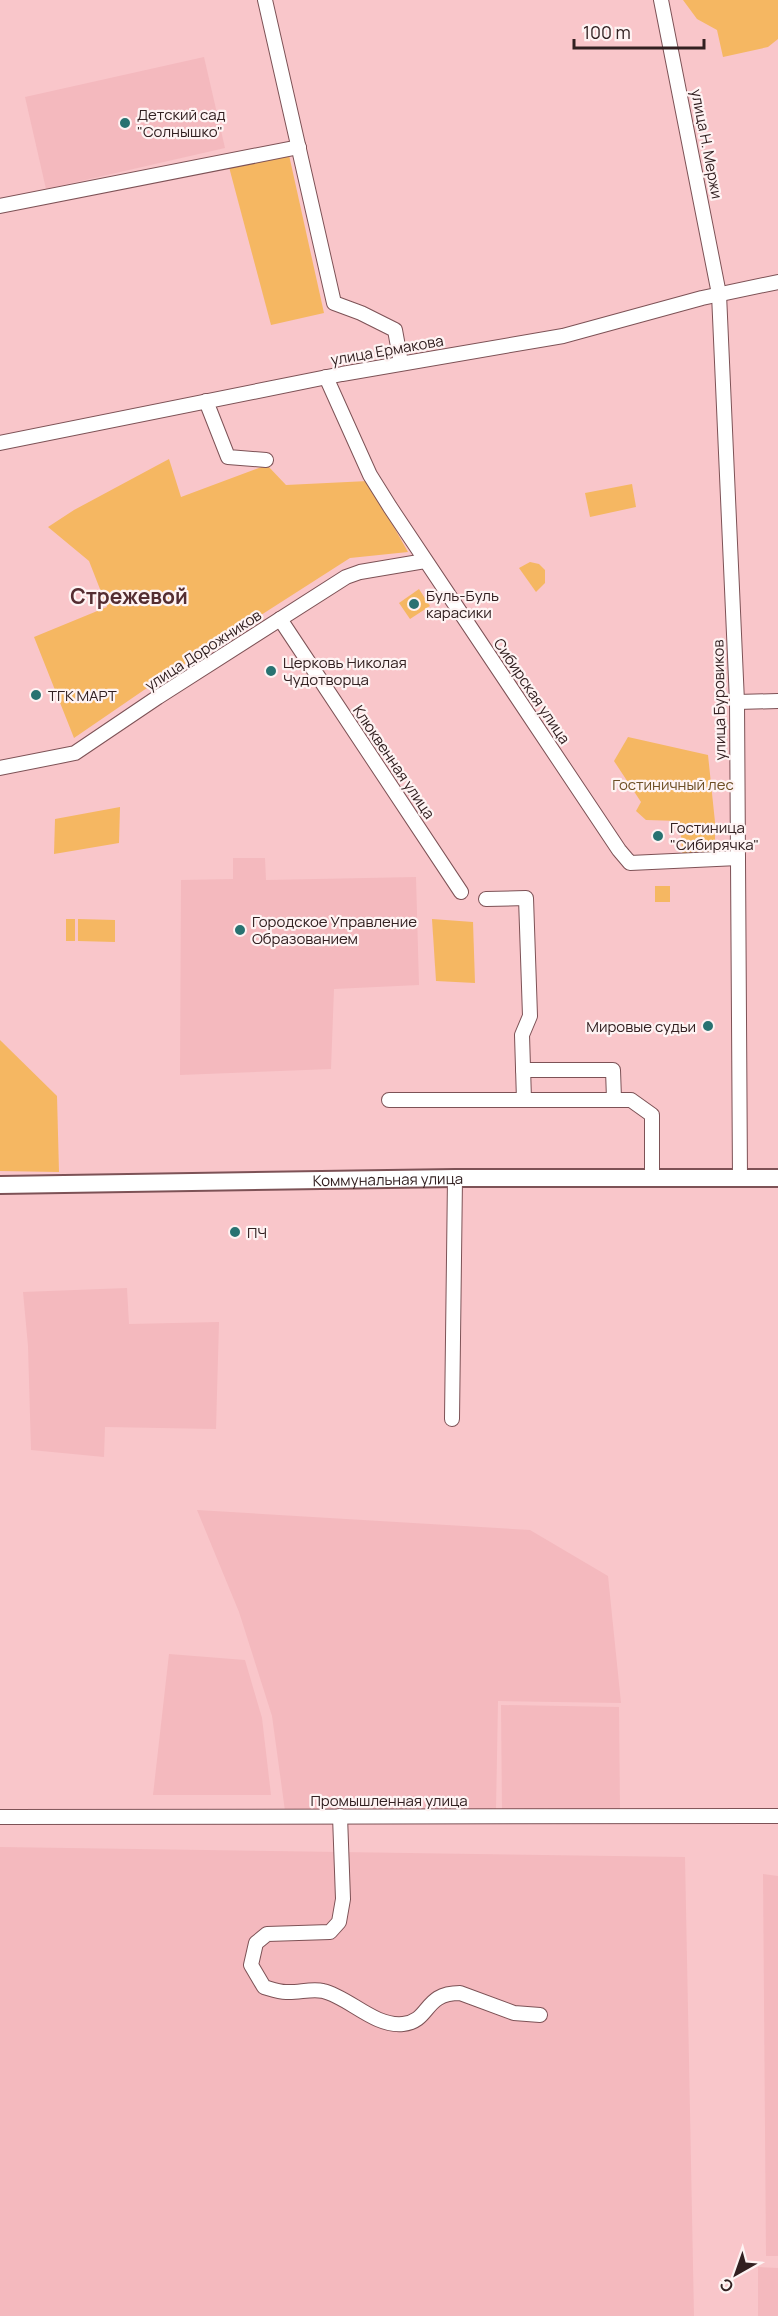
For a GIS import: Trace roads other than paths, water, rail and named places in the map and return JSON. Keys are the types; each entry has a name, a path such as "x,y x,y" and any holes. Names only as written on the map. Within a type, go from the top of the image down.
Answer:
{"main road":[{"name":"Коммунальная улица","path":"0,1185 455,1178 778,1178"}],"street":[{"path":"265,0 334,303 395,330 401,363"},
{"name":"улица Н. Мержи","path":"660,0 719,294"},
{"path":"0,206 298,147"},
{"name":"улица Ермакова","path":"0,443 326,377 563,336 719,294 778,282"},
{"name":"улица Буровиков","path":"719,294 737,702 740,1178"},
{"name":"Сибирская улица","path":"326,377 370,475 425,561 630,863 738,858"},
{"path":"206,400 228,457 266,460"},
{"name":"улица Дорожников","path":"0,768 75,753 346,577 360,572 425,561"},
{"name":"Клюквенная улица","path":"280,619 461,892"},
{"path":"737,702 778,701"},
{"path":"486,898 526,898 530,1016 522,1035 524,1100"},
{"path":"523,1070 613,1070 614,1100"},
{"path":"389,1100 631,1100 652,1114 652,1178"},
{"path":"452,1419 455,1178"},
{"path":"340,1816 343,1899 339,1922 330,1932 267,1934 256,1943 251,1965 264,1987 286,1992 322,1990 378,2019 401,2025 416,2021 438,1996 452,1993 460,1993 514,2013 540,2015"},
{"name":"Промышленная улица","path":"0,1817 778,1816"}],"place":[{"name":"Детский сад \"Солнышко\"","path":"125,123"},
{"name":"Буль-Буль карасики","path":"414,604"},
{"name":"Церковь Николая Чудотворца","path":"271,671"},
{"name":"ТГК МАРТ","path":"36,695"},
{"name":"Гостиница \"Сибирячка\"","path":"658,836"},
{"name":"Городское Управление Образованием","path":"240,930"},
{"name":"Мировые судьи","path":"708,1026"},
{"name":"ПЧ","path":"235,1232"}],"district":[{"name":"Стрежевой","path":"129,596"}],"park label":[{"name":"Гостиничный лес","path":"673,784"}]}
